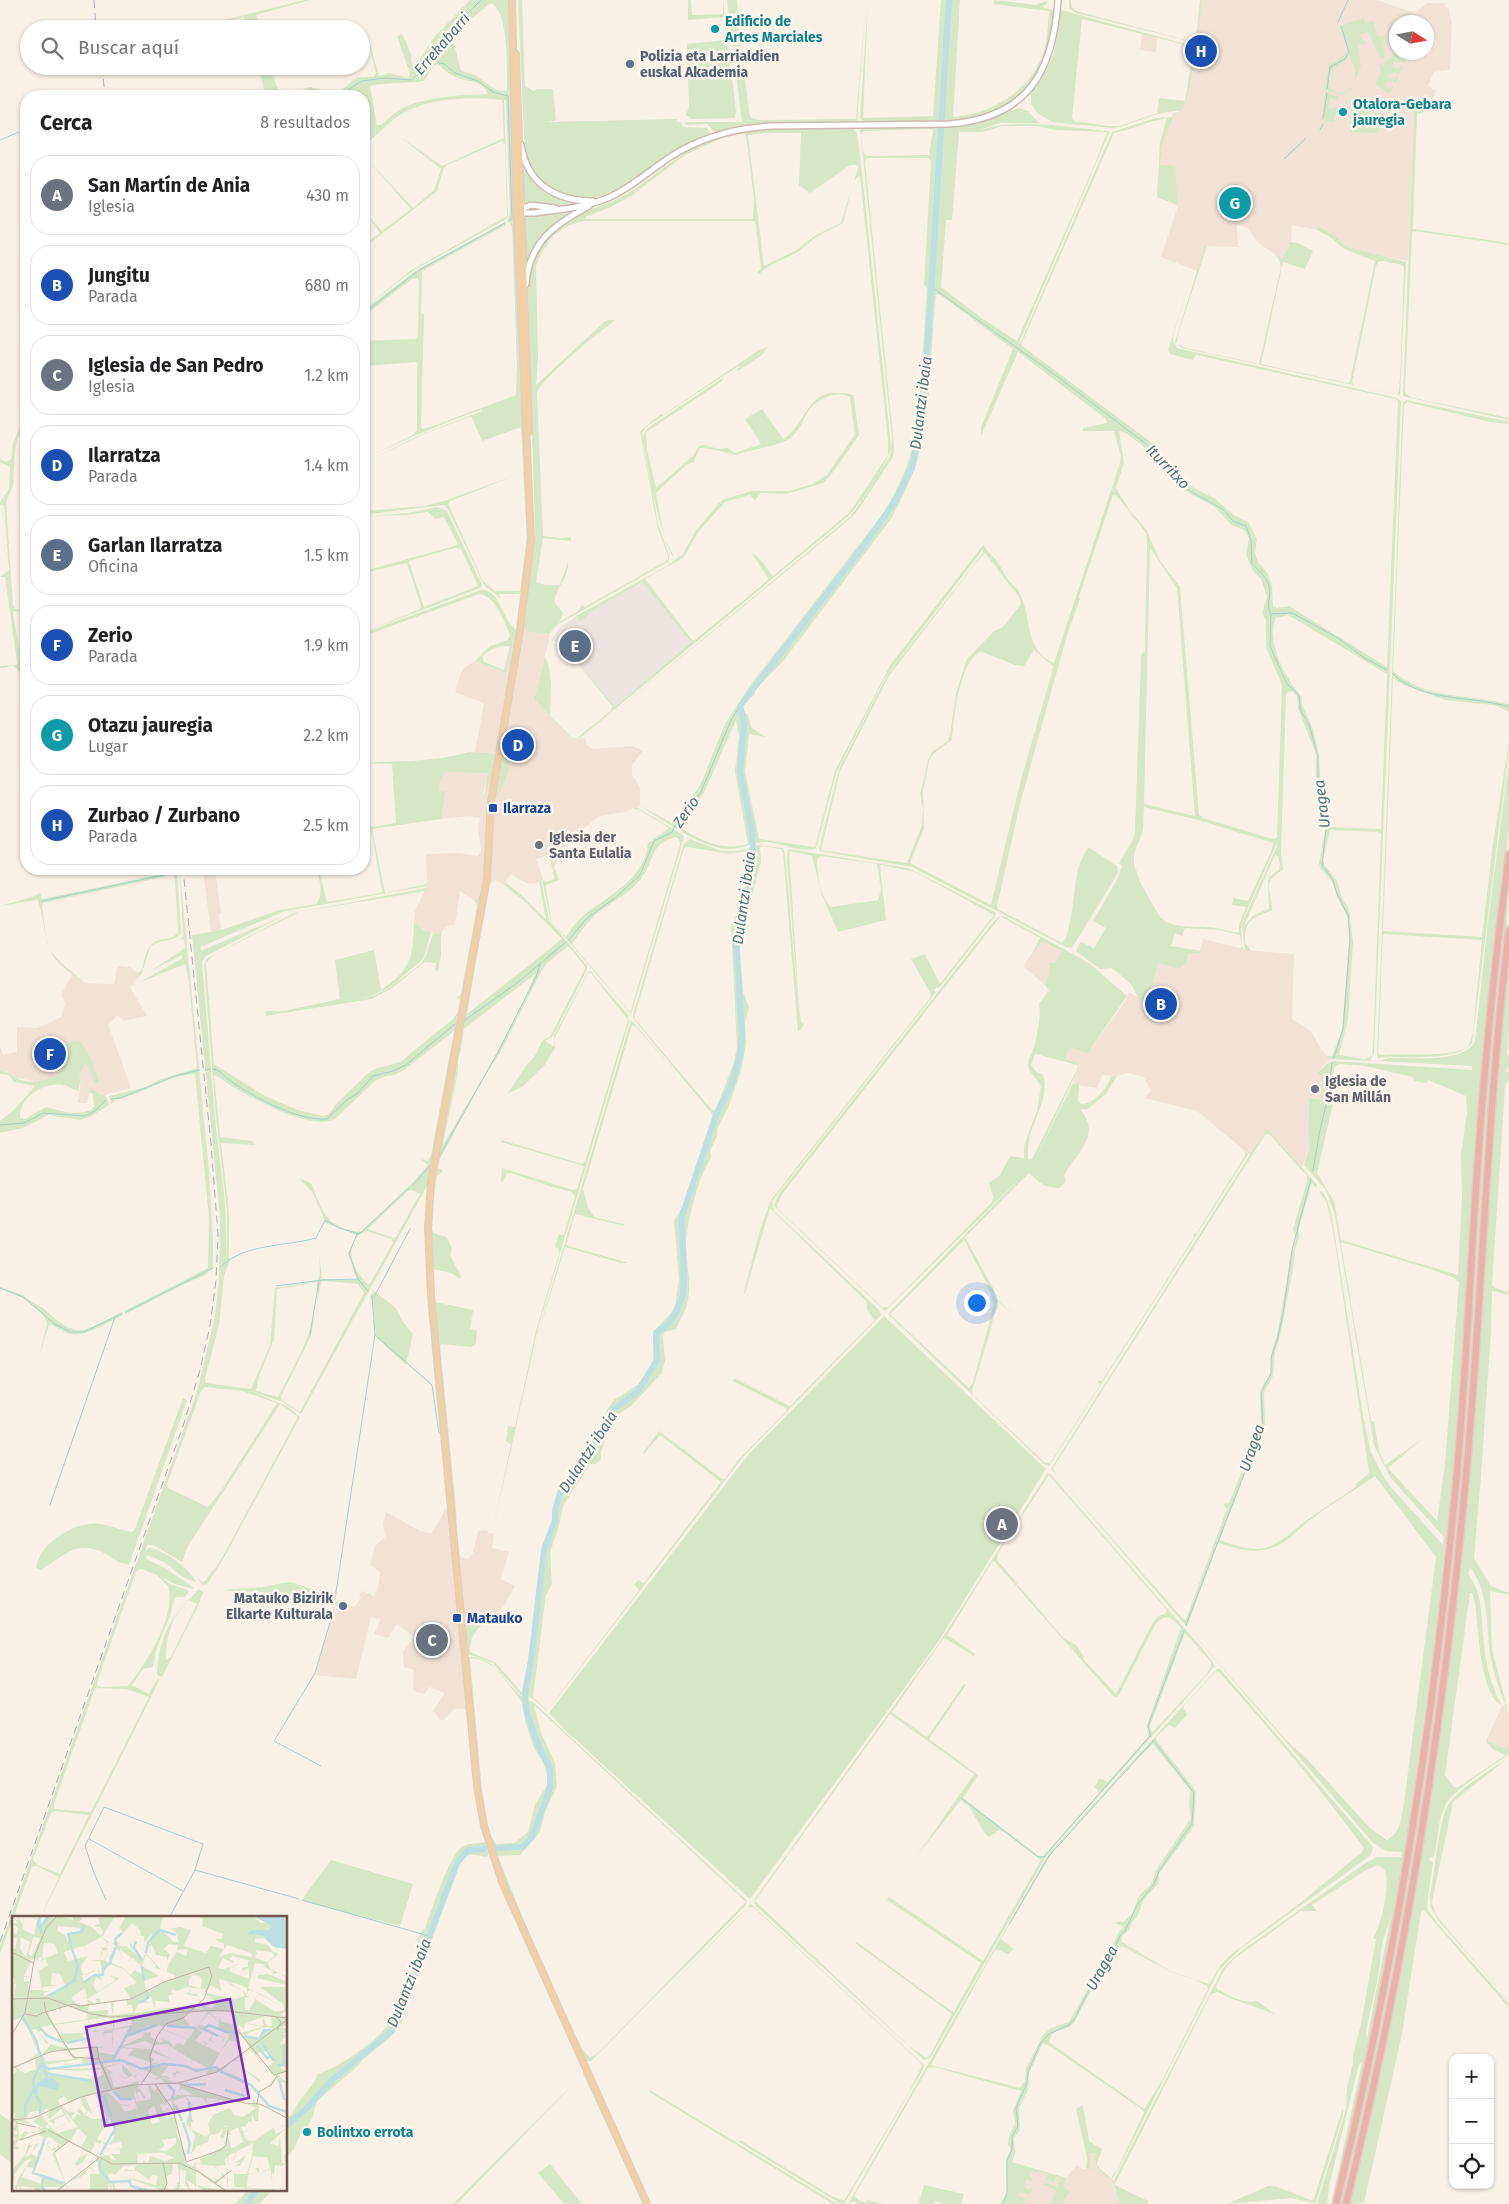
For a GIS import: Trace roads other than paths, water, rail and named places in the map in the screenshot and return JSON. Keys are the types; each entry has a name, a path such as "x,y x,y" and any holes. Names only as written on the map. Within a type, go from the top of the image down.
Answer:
{"highway":[{"path":"1336,2204 1360,2102 1392,1946 1420,1775 1441,1625 1458,1454 1485,1065 1509,854"},
{"path":"1346,2204 1378,2067 1401,1948 1431,1767 1450,1626 1467,1464 1490,1126 1509,930"}],"main road":[{"path":"513,0 522,211 530,484 530,551 491,802 487,878 431,1182 428,1228 431,1296 477,1786 484,1826 491,1853 505,1890 648,2204"},
{"path":"513,0 516,196 523,373 530,484"},
{"path":"524,304 528,268 543,238 557,224 598,201 618,193 686,147 729,131 770,126 949,124 994,115 1010,106 1030,88 1044,68 1052,48 1058,0"},
{"path":"519,127 525,160 539,184 561,197 576,201 598,201"},
{"path":"516,196 522,211"},
{"path":"518,242 519,221 524,208 531,205 558,209 598,201"}],"waterway":[{"name":"Errekabarri","path":"348,90 362,81 385,78 411,80 432,61 453,28 481,0"},
{"name":"Dulantzi ibaia","path":"494,1848 523,1847 532,1837 550,1788 550,1768 538,1745 526,1710 525,1692 531,1661 544,1550 555,1520 555,1510 560,1493 589,1454 611,1411 637,1392 657,1361 656,1333 668,1324 676,1312 683,1294 684,1270 681,1219 716,1115 731,1086 740,1055 742,1034 736,940 738,922 748,896 753,852 752,830 740,772 744,723 740,706 862,548 894,503 912,468 919,433 928,340 949,0"},
{"path":"1338,22 1348,0"},
{"path":"1327,89 1330,67 1345,59 1349,52 1341,26"},
{"path":"433,61 444,64 455,73 478,81 493,92 508,96 512,219 508,221"},
{"path":"1323,119 1327,93"},
{"path":"1320,130 1323,124"},
{"name":"Errekabarri","path":"0,140 20,132"},
{"path":"1284,159 1305,139"},
{"path":"370,308 419,270 505,223"},
{"name":"Iturritxo","path":"930,286 1058,377 1146,444 1175,472 1185,488 1224,510 1233,521 1246,526 1251,540 1252,564 1268,582 1270,593 1269,611 1271,614 1292,613 1338,638 1363,657 1387,670"},
{"name":"Uragea","path":"1271,615 1270,646 1287,684 1299,695 1300,709 1309,725 1318,756 1318,793 1323,806 1321,817 1326,829 1322,865 1333,880 1337,894 1348,915 1350,939 1343,1029 1334,1058"},
{"name":"Iturritxo","path":"1392,673 1404,683 1432,694 1495,703 1509,707"},
{"name":"Zerio","path":"568,941 587,918 615,898 640,875 654,841 672,832 677,821 701,792 731,720 740,706"},
{"path":"42,901 163,875"},
{"name":"Zerio","path":"465,1020 517,983 566,942"},
{"path":"439,1157 497,1054 536,977 540,964"},
{"name":"Zerio","path":"213,1069 250,1094 276,1107 302,1116 327,1119 348,1099 357,1094 373,1076 393,1071 406,1065 455,1024"},
{"name":"Uragea","path":"1313,1171 1327,1101 1332,1063"},
{"name":"Zerio","path":"205,1070 210,1069"},
{"name":"Zerio","path":"111,1099 120,1098 175,1076 200,1070"},
{"name":"Zerio","path":"0,1125 24,1123 43,1113 85,1116 95,1111 106,1100"},
{"path":"413,1185 430,1166"},
{"name":"Uragea","path":"1186,1625 1263,1425 1261,1392 1271,1374 1271,1358 1283,1314 1292,1250 1311,1179"},
{"path":"220,1267 230,1259 253,1250 316,1238 325,1220 339,1228 359,1234 409,1188"},
{"path":"374,1297 410,1229"},
{"path":"357,1234 349,1254 358,1279 368,1291"},
{"path":"126,1312 213,1268"},
{"path":"276,1286 322,1280 358,1279"},
{"path":"310,1334 319,1281"},
{"path":"0,1288 23,1297 56,1325 71,1332 84,1332 121,1314"},
{"path":"334,1605 375,1335 372,1296"},
{"path":"50,1505 115,1317"},
{"path":"375,1335 432,1385 439,1433"},
{"path":"321,1766 274,1741 315,1673 334,1609"},
{"name":"Uragea","path":"1151,1737 1148,1726 1184,1631"},
{"path":"961,1798 1038,1857 1044,1857 1150,1736"},
{"name":"Uragea","path":"1003,2204 1007,2193 1007,2161 1012,2149 1012,2137 1018,2126 1016,2108 1027,2083 1028,2072 1040,2044 1049,2034 1069,2025 1075,2018 1095,1978 1114,1950 1120,1936 1125,1931 1137,1905 1154,1884 1159,1871 1192,1823 1194,1793 1153,1740"},
{"path":"1010,1923 1049,1856 1153,1741"},
{"path":"106,1900 85,1846 104,1807 203,1844 195,1870 170,1916"},
{"path":"89,1839 183,1891"},
{"name":"Dulantzi ibaia","path":"288,2124 306,2109 332,2080 392,2031 457,1863 468,1850 484,1849"},
{"path":"195,1870 299,1899"},
{"path":"302,1900 429,1936"},
{"name":"Dulantzi ibaia","path":"247,2204 255,2192"}],"railway":[{"path":"94,0 95,20"},
{"path":"103,75 104,90"},
{"path":"0,1942 184,1423 200,1370 210,1326 216,1280 218,1234 211,1144 184,875"}],"place":[{"name":"Edificio de Artes Marciales","path":"715,29"},
{"name":"Zurbao / Zurbano","path":"1201,51"},
{"name":"Polizia eta Larrialdien euskal Akademia","path":"630,64"},
{"name":"Otalora-Gebara jauregia","path":"1343,112"},
{"name":"Otazu jauregia","path":"1235,203"},
{"name":"Garlan Ilarratza","path":"575,646"},
{"name":"Ilarratza","path":"518,745"},
{"name":"Ilarraza","path":"493,808"},
{"name":"Iglesia der Santa Eulalia","path":"539,845"},
{"name":"Jungitu","path":"1161,1004"},
{"name":"Zerio","path":"50,1054"},
{"name":"Iglesia de San Millán","path":"1315,1089"},
{"name":"San Martín de Ania","path":"1002,1524"},
{"name":"Matauko Bizirik Elkarte Kulturala","path":"343,1606"},
{"name":"Matauko","path":"457,1618"},
{"name":"Iglesia de San Pedro","path":"432,1640"},
{"name":"Bolintxo errota","path":"307,2132"}]}
